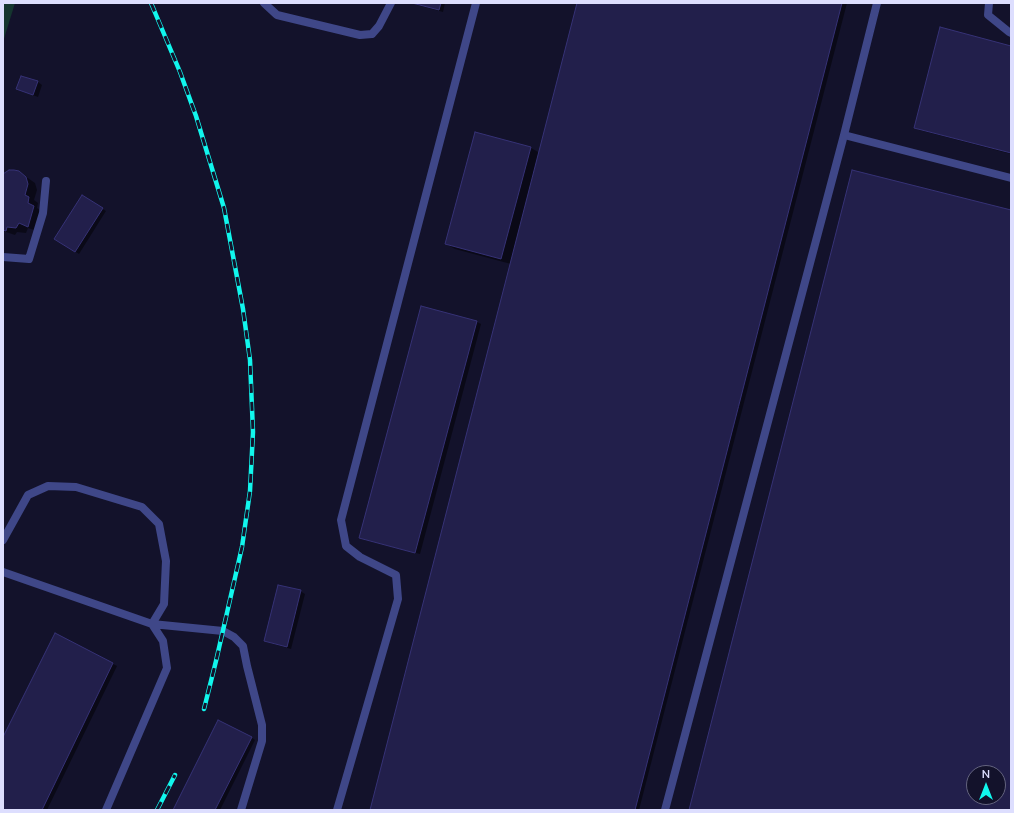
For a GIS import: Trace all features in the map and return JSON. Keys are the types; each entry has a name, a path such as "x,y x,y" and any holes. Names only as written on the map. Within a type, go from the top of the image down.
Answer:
{"lane":[{"path":"264,3 277,15 360,35 372,34 379,26 391,3"},
{"path":"338,810 398,599 396,574 360,557 346,546 341,520 476,3"},
{"path":"665,810 844,135 877,3"},
{"path":"989,3 988,15 1011,33"},
{"path":"844,135 1011,178"},
{"path":"3,257 29,259 42,213 46,181"},
{"path":"3,540 28,495 48,486 76,487 142,507 159,524 166,561 164,604 152,624"},
{"path":"3,572 152,624 223,631 234,637 243,646 262,724 262,741 241,810"},
{"path":"106,810 167,668 163,641 152,624"}],"green space":[{"path":"3,3 15,3 3,42"}],"building":[{"path":"412,3 441,3 439,10"},
{"path":"577,3 842,3 635,810 370,810"},
{"path":"940,27 1011,46 1011,153 914,128"},
{"path":"21,76 38,81 33,95 16,89"},
{"path":"475,132 531,147 501,259 445,244"},
{"path":"9,170 19,171 26,177 28,184 25,195 29,197 28,203 34,206 28,227 19,223 16,228 7,227 6,231 3,230 3,174"},
{"path":"852,170 1011,210 1011,810 689,810"},
{"path":"82,195 103,208 75,252 54,239"},
{"path":"421,306 477,321 415,553 359,538"},
{"path":"278,585 301,590 287,647 264,641"},
{"path":"55,633 113,663 42,810 3,810 3,737"},
{"path":"218,720 252,737 215,810 173,810"}],"railway":[{"path":"151,3 180,72 196,116 224,208 243,309 250,360 253,432 250,491 242,547 204,709"},
{"path":"157,810 175,775"}]}
